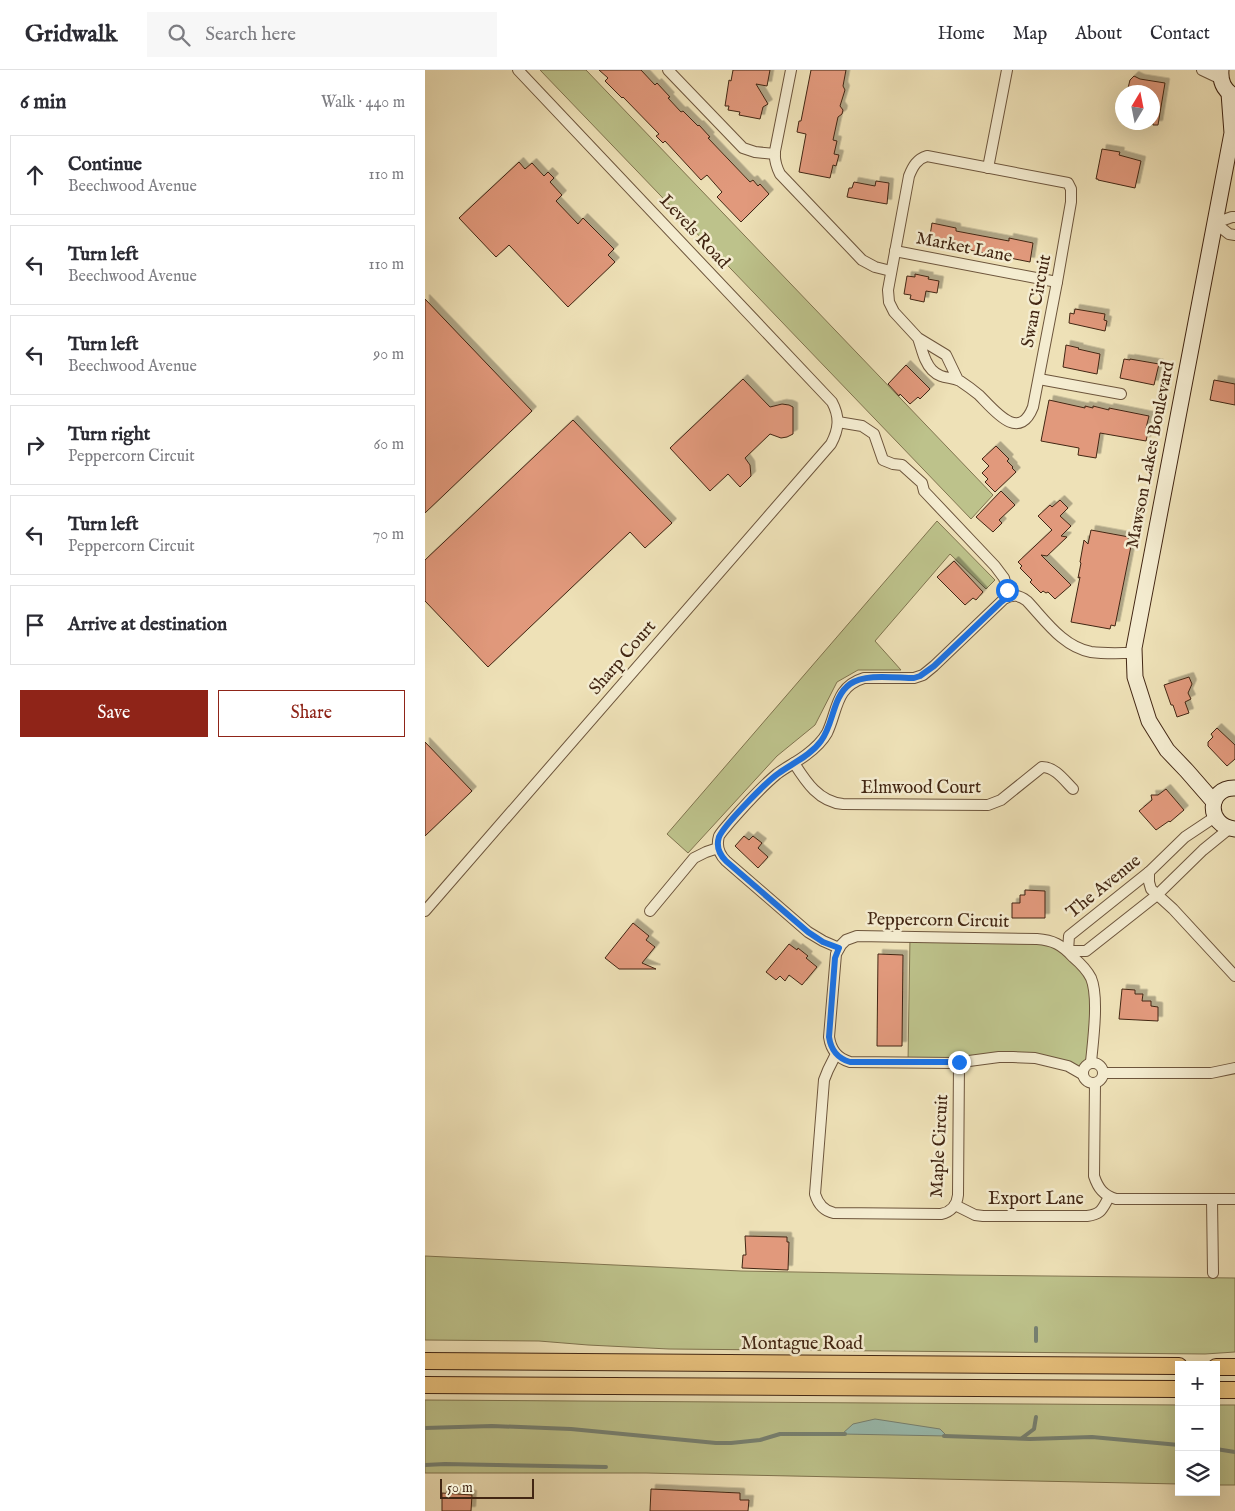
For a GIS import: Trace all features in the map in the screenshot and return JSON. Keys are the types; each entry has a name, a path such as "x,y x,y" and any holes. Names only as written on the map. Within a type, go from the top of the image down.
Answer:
{"main road":[{"name":"Montague Road","path":"425,1362 1175,1366"},
{"path":"1220,1367 1235,1367"},
{"path":"425,1385 1175,1389"},
{"path":"1220,1390 1235,1390"}],"street":[{"name":"Levels Road","path":"518,70 832,402 838,422"},
{"path":"668,70 743,148 755,152 775,154"},
{"path":"791,70 775,154 775,163 780,174 862,260 875,267 891,271"},
{"path":"988,168 1007,70"},
{"path":"1202,70 1221,74 1223,85 1232,95"},
{"name":"Mawson Lakes Boulevard","path":"1214,802 1167,750 1149,721 1135,677 1134,653 1234,130 1232,95"},
{"name":"Swan Circuit","path":"919,338 925,358 931,369 940,376 958,380 976,393 1006,421 1017,423 1026,420 1031,415 1071,202 1071,189 1068,183 927,156 920,158 912,169 909,176 891,271 888,290 889,302 894,312 919,338 946,355 958,380"},
{"path":"1215,223 1235,217"},
{"path":"1215,223 1229,234 1235,235"},
{"name":"Market Lane","path":"895,251 1057,282"},
{"path":"1039,379 1121,394"},
{"path":"838,422 862,426 873,434 883,460 902,465 922,483 924,491 1002,575 1009,596"},
{"name":"Sharp Court","path":"425,911 831,444 836,435 838,422"},
{"path":"1082,1074 1085,1066 1091,1062 1098,1064 1103,1069 1101,1079 1095,1083 1087,1081 1082,1074 1068,1066 1025,1057 999,1057 959,1062 850,1062 844,1060 831,1047 829,1037 835,958 839,948 823,942 807,931 726,861 718,848 718,840 721,832 743,807 777,774 806,755 820,742 827,732 842,693 851,684 857,680 868,678 914,678 920,676 934,666 1009,596 1018,596 1027,601 1063,639 1077,648 1094,652 1134,653"},
{"name":"Elmwood Court","path":"794,763 806,782 824,799 833,803 843,804 988,805 1001,800 1042,766 1054,770 1073,789"},
{"name":"Mawson Lakes Boulevard","path":"1187,771 1231,788"},
{"path":"1069,951 1086,950 1157,894 1203,850 1232,829 1219,823 1215,817 1213,806 1218,794 1231,788"},
{"name":"The Avenue","path":"1069,951 1069,936 1149,872 1185,837 1215,817"},
{"path":"649,911 695,858 718,848"},
{"path":"1149,872 1151,889 1173,909 1235,976"},
{"name":"Peppercorn Circuit","path":"839,948 846,940 857,936 1046,939 1057,943 1069,951 1087,972 1094,988 1091,1062"},
{"name":"Maple Circuit","path":"837,1054 824,1080 815,1190 816,1199 820,1205 833,1212 941,1214 950,1211 955,1205 958,1195 959,1062"},
{"path":"1103,1073 1211,1073 1235,1068"},
{"path":"1095,1083 1095,1176 1097,1185 1102,1192 1116,1199 1235,1199"},
{"name":"Export Lane","path":"955,1205 975,1215 983,1216 1087,1216 1096,1215 1101,1212 1109,1197"},
{"path":"1212,1199 1213,1273"}],"green space":[{"path":"540,70 586,70 993,495 971,519"},
{"path":"937,521 995,580 986,589 950,554 875,641 901,670 858,670 837,682 815,725 777,756 688,853 667,834"},
{"path":"910,937 1048,940 1093,982 1087,1064 1083,1070 1035,1058 908,1062"},
{"path":"425,1256 741,1271 1235,1278 1235,1352 1205,1354 669,1349 539,1341 425,1340"},
{"path":"425,1400 1175,1405 1175,1484 646,1473 425,1473"},
{"path":"1220,1405 1235,1405 1235,1485 1220,1485"}],"water":[{"path":"875,1419 940,1429 947,1436 842,1434 853,1424"}],"building":[{"path":"599,70 641,70 655,85 657,83 681,112 683,111 699,125 710,137 708,138 750,182 753,180 758,186 760,184 769,194 741,222 717,197 722,192 707,175 701,180 665,141 663,143 656,136 659,134 605,81 608,78"},
{"path":"733,70 770,70 767,86 756,84 768,104 763,107 760,119 739,115 740,112 728,110 729,106 725,106 729,80 731,81"},
{"path":"811,70 846,70 843,86 845,90 840,106 843,110 842,114 838,117 833,140 837,141 834,154 839,155 836,166 833,165 830,178 799,172 806,134 797,132"},
{"path":"1134,76 1140,79 1165,83 1160,113 1160,85 1129,85"},
{"path":"1102,149 1120,152 1119,155 1141,161 1135,188 1096,179"},
{"path":"519,162 525,169 532,163 544,176 548,172 554,178 550,182 562,195 556,201 578,224 583,218 614,249 608,255 615,262 568,307 509,245 496,257 459,218"},
{"path":"876,181 889,183 887,204 847,197 849,188 852,188 854,182 875,186"},
{"path":"932,223 956,228 956,231 1009,241 1009,238 1033,243 1030,262 929,242"},
{"path":"915,274 939,281 937,293 926,291 924,302 910,299 911,295 904,294 907,276 915,277"},
{"path":"425,299 532,411 425,513"},
{"path":"1075,309 1105,314 1104,320 1107,321 1105,331 1069,323 1070,313 1074,314"},
{"path":"1066,345 1100,354 1097,374 1063,367"},
{"path":"1124,359 1159,364 1154,385 1120,378"},
{"path":"906,365 930,389 920,399 918,397 910,404 888,384"},
{"path":"743,379 770,407 782,404 793,407 793,434 781,438 770,434 745,458 750,465 751,476 740,487 728,474 710,491 670,448"},
{"path":"1214,380 1235,384 1235,405 1210,400"},
{"path":"1049,400 1085,408 1085,406 1093,408 1093,406 1109,410 1109,408 1149,416 1146,428 1149,428 1146,441 1100,433 1096,458 1078,455 1079,448 1041,441"},
{"path":"573,420 672,523 645,548 630,532 488,667 425,601 425,560"},
{"path":"996,446 1009,459 1007,461 1016,472 995,492 985,482 988,479 982,473 989,466 982,459"},
{"path":"1001,491 1015,505 999,520 1002,523 993,532 976,517"},
{"path":"1060,500 1068,508 1060,516 1071,526 1061,536 1067,537 1047,556 1041,555 1071,585 1055,599 1048,592 1043,591 1041,593 1030,582 1032,580 1020,568 1022,566 1018,562 1052,530 1038,516 1050,505 1052,507"},
{"path":"1091,530 1129,537 1128,539 1132,541 1115,626 1111,625 1110,629 1071,622 1080,577 1078,578 1084,540 1088,544"},
{"path":"954,561 983,592 976,600 973,598 965,605 937,577"},
{"path":"1189,677 1192,684 1188,693 1191,699 1185,702 1189,713 1177,717 1164,685"},
{"path":"1217,728 1235,745 1235,759 1227,766 1208,746 1208,742 1213,737 1211,734"},
{"path":"425,742 472,791 425,836"},
{"path":"1166,789 1184,810 1170,822 1156,830 1139,811 1152,800 1151,795 1158,795"},
{"path":"744,836 749,840 753,836 762,843 758,848 768,857 758,868 735,846"},
{"path":"1025,890 1045,891 1045,918 1012,918 1012,903 1020,903 1020,895 1025,895"},
{"path":"633,923 649,936 646,940 655,947 642,963 656,969 619,969 605,958"},
{"path":"789,944 808,956 806,958 817,967 802,985 789,975 785,981 780,976 776,980 766,972"},
{"path":"878,954 903,955 902,1046 877,1046"},
{"path":"1122,989 1135,990 1135,994 1143,994 1142,1001 1151,1001 1151,1006 1158,1007 1158,1021 1119,1019"},
{"path":"745,1236 787,1237 787,1242 789,1242 788,1270 742,1268 743,1255 746,1255"},
{"path":"651,1489 740,1493 740,1500 749,1500 748,1511 650,1511"},
{"path":"442,1493 472,1495 471,1511 442,1511"}],"waterway":[{"path":"1036,1328 1036,1341"},
{"path":"1022,1438 1034,1429 1036,1417"},
{"path":"425,1428 492,1426 571,1429 716,1443 760,1440 780,1434 845,1434"},
{"path":"944,1436 1030,1439 1092,1437 1175,1445"},
{"path":"1220,1450 1235,1452"},
{"path":"425,1465 606,1467"}],"route":[{"path":"959,1062 850,1062 838,1056 831,1047 829,1037 835,958 839,948 823,942 808,932 726,861 719,852 718,840 721,832 743,807 777,774 806,755 820,742 827,732 845,688 864,678 914,678 926,673 1009,596 1007,590"}]}
